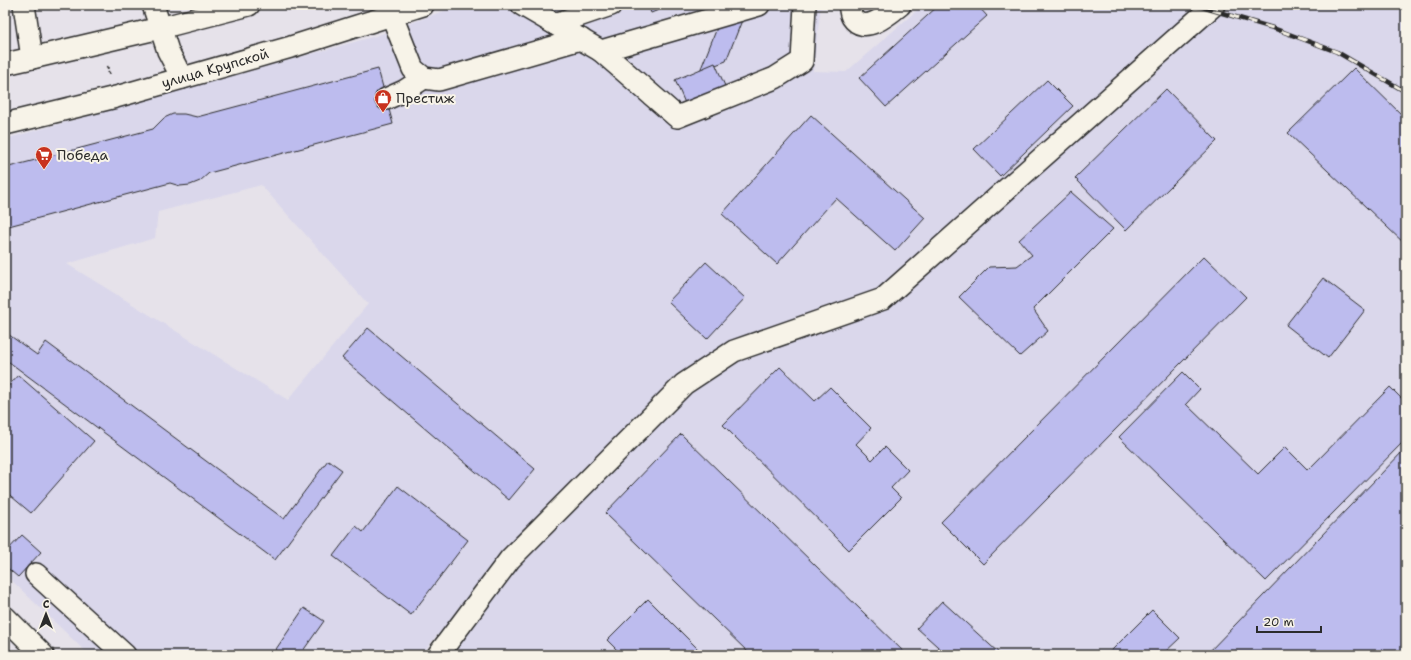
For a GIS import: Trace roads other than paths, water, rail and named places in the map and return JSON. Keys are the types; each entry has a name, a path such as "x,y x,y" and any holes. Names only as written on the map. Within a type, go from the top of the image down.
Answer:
{"street":[{"path":"24,5 32,58"},
{"path":"153,5 168,51 182,78"},
{"path":"5,64 160,28 249,5"},
{"name":"улица Крупской","path":"5,124 116,97 423,5"},
{"path":"539,14 565,5"},
{"path":"539,14 611,5"},
{"path":"601,51 759,5"},
{"path":"539,14 601,51 677,117 775,78 802,61 805,5"},
{"path":"849,5 851,17 860,24 871,24 900,5"},
{"path":"438,655 510,559 684,384 734,350 883,299 1214,5"},
{"path":"399,11 413,70 424,78 439,80 581,39"},
{"path":"386,99 404,91 424,78"},
{"path":"36,574 125,655"},
{"path":"5,617 43,655"}],"railway":[{"path":"1195,5 1273,28 1337,52 1406,92"}],"place":[{"name":"Престиж","path":"383,113"},
{"name":"Победа","path":"44,170"}]}
